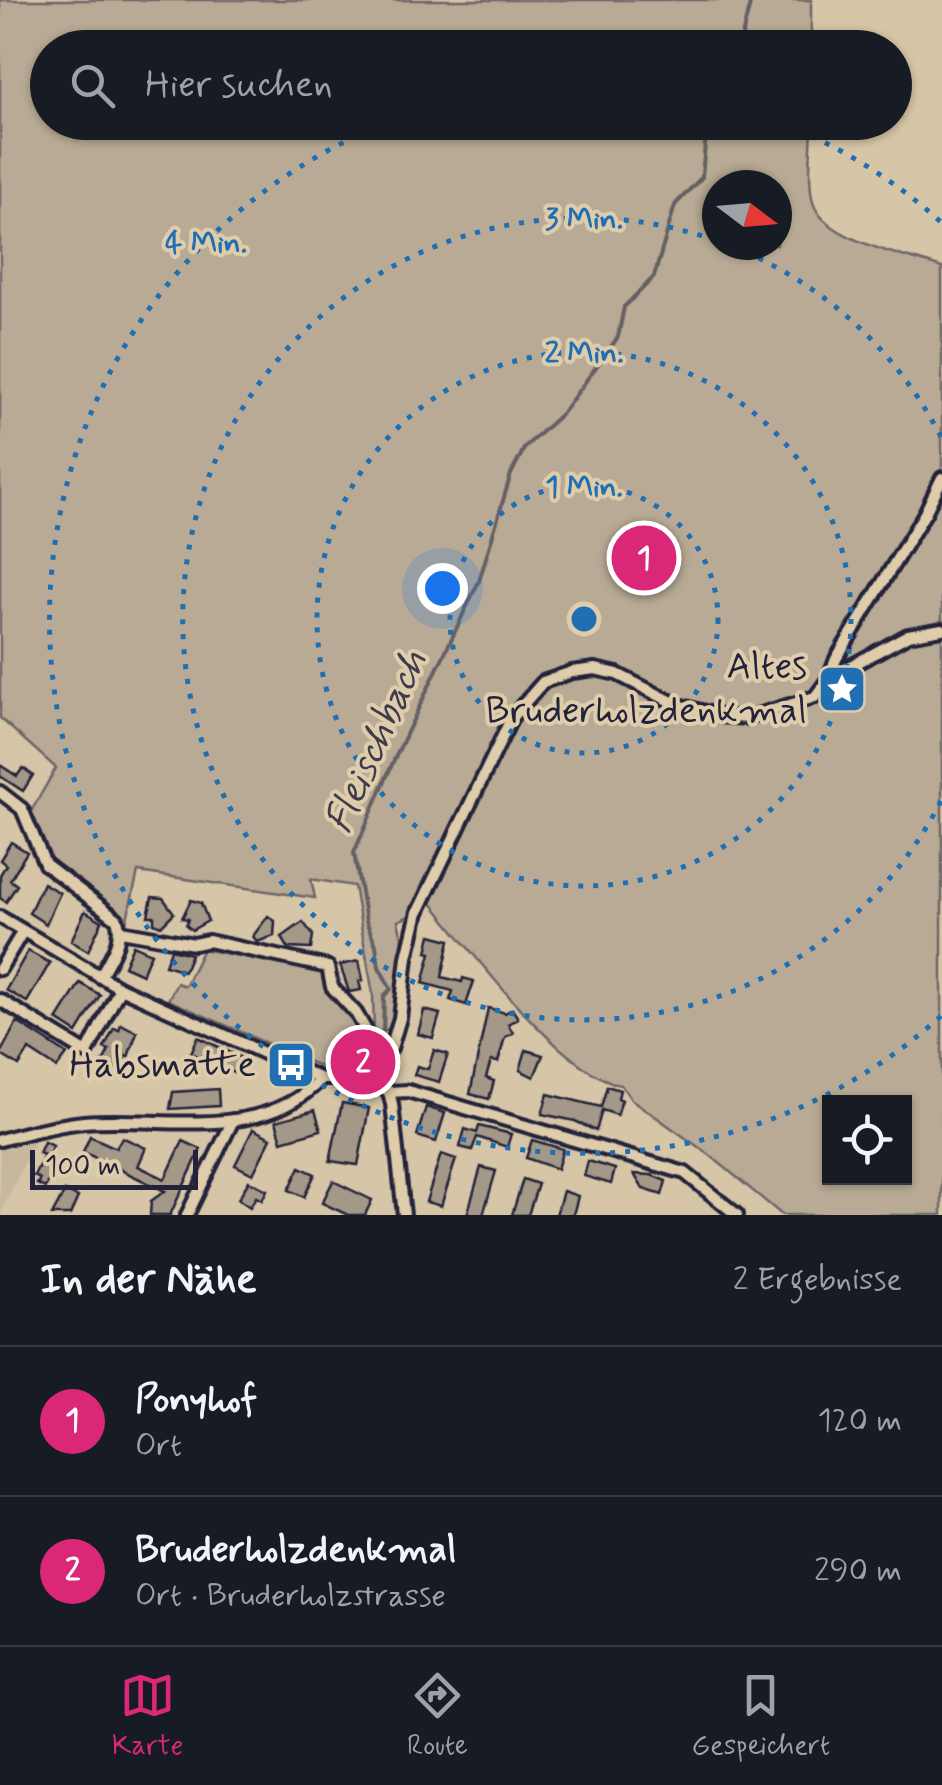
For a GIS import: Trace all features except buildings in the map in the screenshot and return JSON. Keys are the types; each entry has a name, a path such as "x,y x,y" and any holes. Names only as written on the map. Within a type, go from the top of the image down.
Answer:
{"street":[{"path":"373,1079 391,1048 400,1018 407,957 418,912 512,716 544,682 595,669 617,674 678,705 720,716 748,718 814,696 829,678 836,659 925,513 942,478"},
{"path":"829,678 908,635 942,628"},
{"path":"0,792 22,809 46,864 117,919 121,931 118,944 100,977"},
{"path":"0,917 120,988 322,1078 373,1079 389,1092 408,1091 684,1173 737,1215"},
{"path":"0,970 23,931"},
{"path":"121,931 194,944 208,942 328,967 332,987 356,1013 383,1060"},
{"path":"0,1000 87,1053 120,988"},
{"path":"0,1140 87,1122 192,1124 233,1120 277,1109 304,1097 322,1078"},
{"path":"389,1092 404,1215"},
{"path":"187,1215 233,1120"}],"shaded area":[{"path":"0,0 811,0 811,30 30,30 30,140 811,140 810,183 820,215 833,227 868,245 942,268 942,1215 782,1215 711,1156 631,1099 621,1085 570,1057 543,1033 426,896 418,912 398,921 403,941 394,1027 374,1034 373,994 354,886 311,879 315,898 138,872 126,923 57,869 40,844 29,815 56,768 0,718"},
{"path":"203,949 327,973 372,1042 377,1062 352,1070 326,1069 168,1000 177,983 185,986"},
{"path":"38,1134 0,1215 0,1145"}],"waterway":[{"name":"Fleischbach","path":"744,30 751,0"},
{"name":"Fleischbach","path":"383,1033 384,996 391,989 379,967 376,945 366,921 354,853 479,581 511,474 525,447 563,412 618,337 624,307 654,277 675,205 702,177 705,140"}],"place":[{"name":"Ponyhof","path":"644,558"},
{"name":"Altes Bruderholzdenkmal","path":"842,689"},
{"name":"Bruderholzdenkmal","path":"363,1062"},
{"name":"Habsmatte","path":"291,1065"}]}
